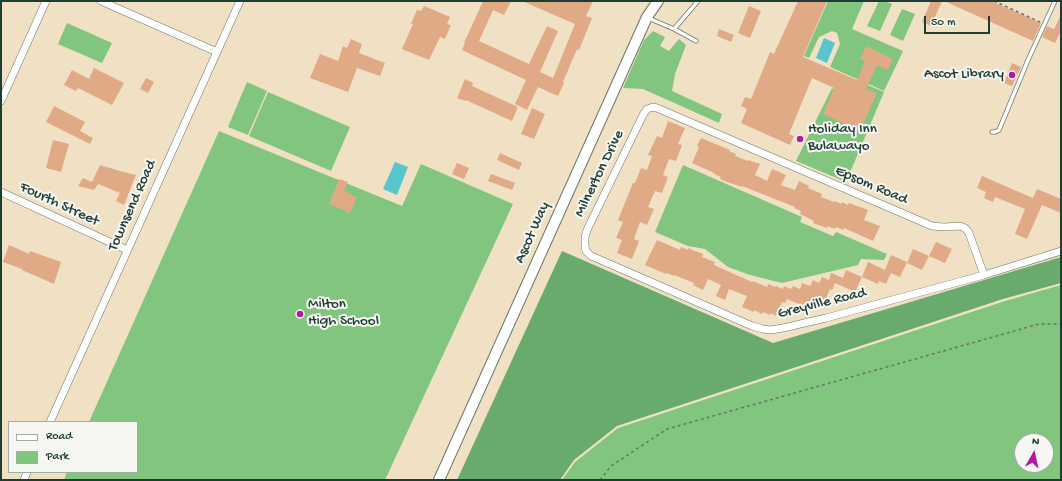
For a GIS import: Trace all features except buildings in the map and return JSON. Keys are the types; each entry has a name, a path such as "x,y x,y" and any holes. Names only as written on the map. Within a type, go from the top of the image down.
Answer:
{"main road":[{"name":"Ascot Way","path":"438,480 648,17 658,1"}],"street":[{"path":"1,101 46,1"},
{"path":"101,1 217,52"},
{"name":"Townsend Road","path":"50,421 240,1"},
{"name":"Milnerton Drive","path":"596,258 591,256 586,251 585,237 587,230 643,115 647,109 653,107 657,108"},
{"name":"Epsom Road","path":"657,108 932,226 960,226 964,228 969,233 984,275"},
{"name":"Fourth Street","path":"1,192 128,250"},
{"name":"Greyville Road","path":"596,258 752,326 771,330 826,318 984,275 1061,251"}],"lane":[{"path":"674,29 698,1"},
{"path":"992,132 999,130 1028,60 1055,1"},
{"path":"648,17 696,41"}],"path":[{"path":"994,1 1045,24"},
{"path":"600,480 611,466 667,429 1039,324 1061,324"}],"green space":[{"path":"828,1 864,1 852,29 903,51 884,91 830,67 840,44 837,33 832,31 819,37 809,58 804,56"},
{"path":"879,1 885,1 892,4 880,31 867,26"},
{"path":"902,9 915,14 903,41 890,35"},
{"path":"67,23 112,43 102,63 58,44"},
{"path":"653,31 665,37 660,46 669,51 679,39 686,45 675,74 672,91 722,114 719,123 643,89 623,88 644,40"},
{"path":"858,81 884,92 846,182 796,161 832,88 839,92"},
{"path":"247,82 267,91 248,135 228,127"},
{"path":"268,92 350,127 331,171 249,136"},
{"path":"219,131 402,206 421,164 513,204 385,480 64,480 67,473 138,473 138,421 89,421"},
{"path":"683,165 802,217 800,222 833,236 836,232 887,254 884,260 861,259 858,265 782,283 750,275 728,267 705,249 688,246 655,232"},
{"path":"562,251 773,343 1061,257 1061,283 1003,299 617,426 574,460 560,480 457,480"},
{"path":"1061,285 1061,480 562,480 575,462 618,428 1005,301"}],"water":[{"path":"824,38 835,43 827,63 816,58"},
{"path":"395,162 408,167 397,195 383,189"}],"place":[{"name":"Ascot Library","path":"1012,75"},
{"name":"Holiday Inn Bulawayo","path":"800,139"},
{"name":"Milton High School","path":"300,314"}]}
